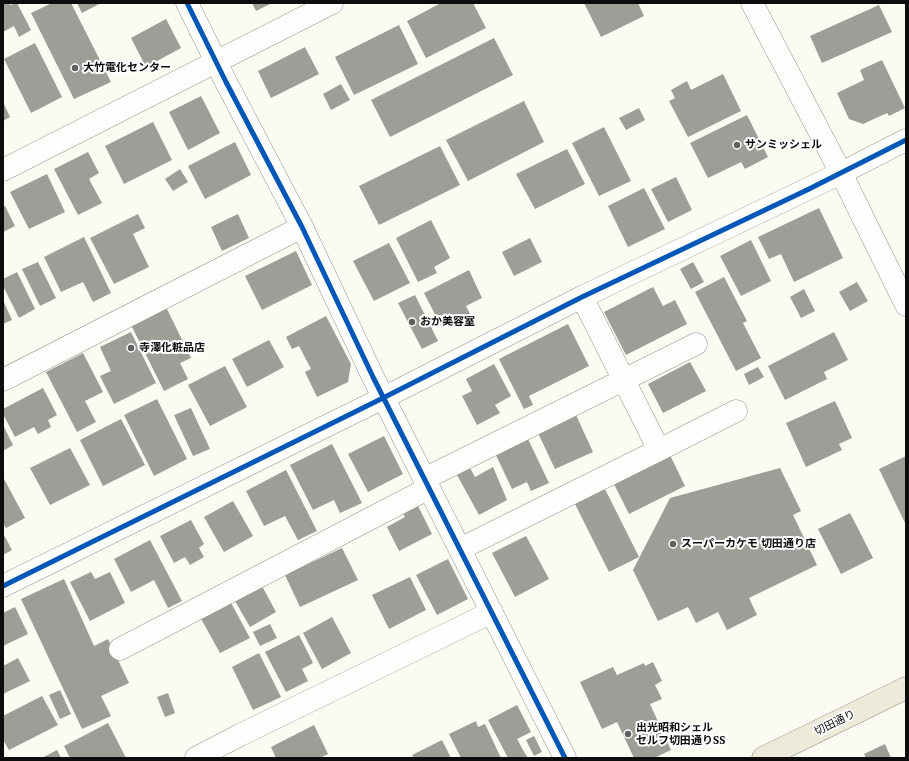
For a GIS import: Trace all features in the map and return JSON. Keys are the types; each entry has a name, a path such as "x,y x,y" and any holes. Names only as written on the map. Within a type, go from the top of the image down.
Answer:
{"main road":[{"name":"切田通り","path":"763,758 906,688"}],"street":[{"path":"187,3 302,227 383,398 565,758"},
{"path":"3,170 332,3"},
{"path":"752,3 841,173 906,305"},
{"path":"3,586 383,398 582,297 841,173 906,140"},
{"path":"3,380 302,227"},
{"path":"582,297 658,450"},
{"path":"120,649 426,484 623,380 696,344"},
{"path":"460,549 736,411"},
{"path":"196,758 492,612"}],"building":[{"path":"3,3 9,3 10,5 17,3 31,30 19,37 14,26 3,32"},
{"path":"52,3 71,3 111,82 74,99 31,13"},
{"path":"77,3 101,3 82,13"},
{"path":"252,3 272,3 256,11"},
{"path":"441,3 473,3 486,28 426,58 407,21"},
{"path":"584,3 638,3 644,16 601,37"},
{"path":"879,5 892,32 822,63 810,36"},
{"path":"166,19 181,48 146,67 131,38"},
{"path":"399,25 418,64 354,95 335,57"},
{"path":"494,38 513,75 390,137 371,100"},
{"path":"35,43 62,97 31,113 4,59"},
{"path":"305,47 319,74 271,98 258,71"},
{"path":"882,60 905,108 889,116 887,113 863,124 849,119 837,93 864,80 860,70"},
{"path":"723,74 741,111 688,137 669,101 675,98 671,90 687,81 691,90"},
{"path":"341,84 350,100 331,110 323,94"},
{"path":"201,96 220,133 188,150 169,112"},
{"path":"524,101 544,142 468,181 446,140"},
{"path":"3,102 10,117 3,121"},
{"path":"639,108 645,120 626,130 619,118"},
{"path":"747,115 768,157 745,169 741,162 708,178 690,143"},
{"path":"153,122 172,160 124,184 105,146"},
{"path":"604,127 631,181 599,196 572,143"},
{"path":"235,142 251,175 205,199 188,166"},
{"path":"440,146 460,185 379,225 359,186"},
{"path":"567,149 585,184 535,209 516,174"},
{"path":"88,152 99,173 89,179 102,203 78,215 54,169"},
{"path":"180,169 188,182 173,191 165,179"},
{"path":"47,174 65,212 29,229 10,192"},
{"path":"676,177 692,210 668,222 651,189"},
{"path":"644,188 665,229 628,247 608,206"},
{"path":"5,206 15,226 3,232 3,207"},
{"path":"819,208 843,258 794,282 781,254 769,259 758,237"},
{"path":"138,214 145,228 133,234 149,267 114,284 90,238"},
{"path":"238,214 249,238 222,251 211,227"},
{"path":"431,220 450,258 434,267 437,273 418,282 396,238"},
{"path":"84,237 111,293 93,302 83,282 61,292 44,257"},
{"path":"530,238 542,262 514,276 502,252"},
{"path":"751,240 771,281 741,296 720,256"},
{"path":"389,243 410,283 374,301 353,261"},
{"path":"296,251 312,285 262,310 245,276"},
{"path":"38,262 56,298 40,306 22,269"},
{"path":"693,262 704,282 691,289 680,269"},
{"path":"469,270 482,298 466,306 470,314 442,328 424,293"},
{"path":"17,272 35,309 19,318 3,286 3,279"},
{"path":"724,277 747,321 743,323 761,358 736,371 695,292"},
{"path":"857,282 868,301 850,311 839,292"},
{"path":"653,287 663,306 675,300 687,324 626,355 604,312"},
{"path":"804,289 815,311 801,318 790,297"},
{"path":"415,295 438,341 422,349 398,303"},
{"path":"3,300 12,320 3,324"},
{"path":"166,307 191,358 180,363 188,379 164,391 131,325"},
{"path":"326,316 351,364 348,382 317,397 305,372 311,369 299,346 292,349 286,337"},
{"path":"568,324 589,366 529,396 533,405 524,409 499,359"},
{"path":"131,332 156,383 114,404 100,376 111,371 100,347"},
{"path":"834,332 848,360 824,372 827,379 785,400 768,366"},
{"path":"269,340 284,367 247,387 232,359"},
{"path":"83,353 103,392 85,401 96,422 77,432 46,372"},
{"path":"690,362 706,391 663,413 648,384"},
{"path":"494,364 511,396 495,405 500,413 477,425 462,396 472,391 466,379"},
{"path":"225,366 247,407 210,426 188,385"},
{"path":"758,367 764,377 749,385 744,374"},
{"path":"43,388 57,415 48,420 51,427 38,434 34,427 15,437 3,414 3,409"},
{"path":"157,399 187,459 154,476 124,415"},
{"path":"835,401 852,438 839,444 842,450 806,467 786,423"},
{"path":"191,408 210,449 193,456 174,415"},
{"path":"576,415 593,452 555,469 538,433"},
{"path":"121,419 145,465 103,486 80,440"},
{"path":"3,425 13,445 3,451"},
{"path":"384,436 403,474 368,492 348,454"},
{"path":"527,437 549,483 531,491 527,482 512,489 495,453"},
{"path":"332,444 362,503 340,513 334,500 313,510 290,465"},
{"path":"70,448 90,485 50,505 30,468"},
{"path":"670,455 685,486 629,514 614,484"},
{"path":"906,456 906,525 879,469"},
{"path":"493,467 507,500 479,515 457,475 470,468 475,477"},
{"path":"780,468 801,511 793,515 817,565 749,598 757,615 727,630 718,612 696,623 688,607 658,621 633,570 670,498"},
{"path":"286,470 317,531 298,540 285,516 264,526 246,491"},
{"path":"3,477 25,518 6,528 3,523"},
{"path":"605,489 639,557 609,572 575,504"},
{"path":"233,501 253,536 224,552 204,517"},
{"path":"417,504 432,534 399,551 387,527 405,517 402,512"},
{"path":"850,513 873,558 841,574 818,529"},
{"path":"191,520 204,544 199,548 204,557 190,565 185,557 174,563 160,536"},
{"path":"3,533 12,550 3,555"},
{"path":"526,536 549,579 515,597 492,553"},
{"path":"150,540 182,601 168,608 154,580 131,592 114,559"},
{"path":"342,548 358,580 300,607 285,575"},
{"path":"448,559 468,599 437,615 416,575"},
{"path":"91,572 95,579 110,572 125,603 90,621 70,582"},
{"path":"410,577 426,610 389,629 372,595"},
{"path":"64,579 94,646 108,639 129,683 101,696 111,716 82,729 21,599"},
{"path":"262,586 276,612 250,627 235,601"},
{"path":"230,601 250,638 220,653 200,617"},
{"path":"15,607 28,634 3,646 3,613"},
{"path":"332,617 351,653 322,669 303,633"},
{"path":"270,624 277,638 260,646 253,632"},
{"path":"299,635 313,663 302,669 308,681 286,692 265,652"},
{"path":"259,653 281,697 253,710 232,667"},
{"path":"18,658 30,681 3,694 3,666"},
{"path":"653,662 662,681 655,685 662,699 650,704 671,750 654,758 634,758 617,722 602,729 580,682 613,667 617,675 644,663 645,666"},
{"path":"60,690 71,714 60,719 49,695"},
{"path":"168,693 175,713 165,717 157,697"},
{"path":"42,696 58,725 9,750 3,740 3,716"},
{"path":"517,705 531,732 517,739 527,757 508,758 488,720"},
{"path":"476,721 478,727 485,724 501,758 461,758 449,734"},
{"path":"108,723 126,758 70,758 64,746"},
{"path":"314,725 328,754 320,758 276,758 271,747"},
{"path":"534,736 542,752 534,756 526,740"},
{"path":"442,740 451,758 414,758 412,755"},
{"path":"885,744 891,758 866,758 864,754"},
{"path":"57,750 61,758 42,758"}],"cycle path":[{"path":"187,3 226,82 302,227 373,377 565,758"},
{"path":"3,586 383,398 582,297 807,190 906,140"}],"place":[{"name":"大竹電化センター","path":"75,68"},
{"name":"サンミッシェル","path":"737,145"},
{"name":"おか美容室","path":"412,322"},
{"name":"寺澤化粧品店","path":"131,348"},
{"name":"スーパーカケモ 切田通り店","path":"673,544"},
{"name":"出光昭和シェル セルフ切田通りSS","path":"628,734"}]}
